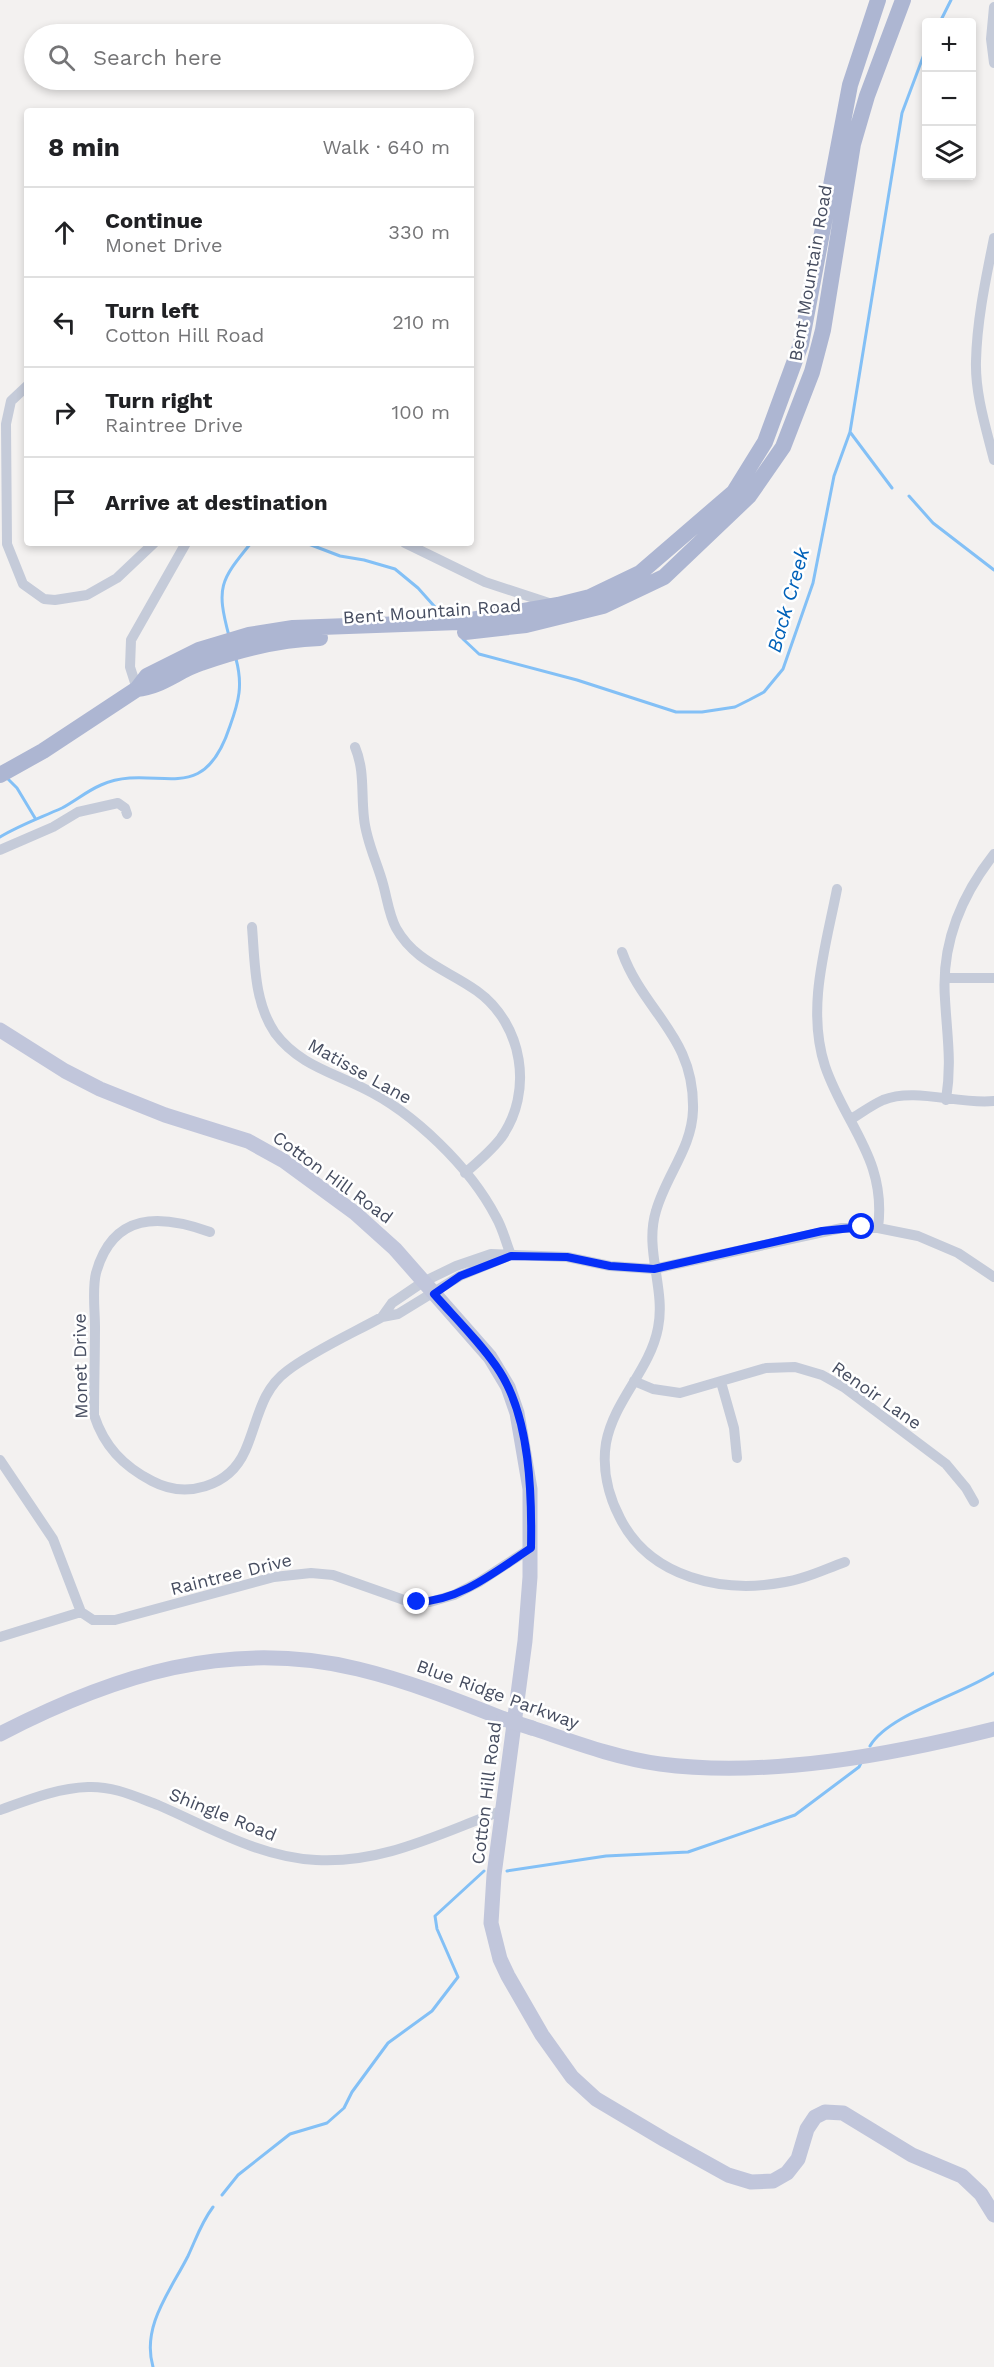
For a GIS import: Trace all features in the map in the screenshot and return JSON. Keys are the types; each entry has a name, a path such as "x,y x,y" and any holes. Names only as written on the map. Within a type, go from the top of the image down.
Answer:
{"main road":[{"name":"Bent Mountain Road","path":"521,619 558,605 590,597 640,573 734,492 758,457 801,344 850,85 879,0"},
{"name":"Bent Mountain Road","path":"0,775 42,751 198,650 249,635 293,628 521,619 603,606 664,577 748,496 783,447 812,372 823,330 853,144 867,96 903,0"}],"street":[{"path":"994,8 991,39 994,63"},
{"path":"994,237 982,302 976,361 982,410 994,460"},
{"path":"24,389 11,401 6,424 8,544 23,584 44,599 55,600 87,595 117,578 151,546"},
{"path":"137,688 130,667 131,640 184,546"},
{"path":"411,546 486,582 558,605"},
{"path":"355,747 363,773 365,829 394,926 426,962 463,982 489,1001 506,1023 518,1052 521,1083 512,1119 492,1148 465,1173"},
{"path":"0,850 53,827 83,810 118,803 125,808 127,814"},
{"path":"946,1100 951,1057 945,978 948,950 958,914 976,879 994,854"},
{"path":"837,890 817,989 818,1028 825,1066 866,1147 878,1180 880,1196 878,1228"},
{"name":"Matisse Lane","path":"252,927 256,984 260,1002 267,1020 286,1045 313,1067 362,1088 401,1111 465,1173 496,1215 511,1256"},
{"path":"622,952 636,983 678,1042 688,1066 693,1092 692,1128 686,1146 662,1192 652,1229 654,1269 660,1302 658,1331 610,1428 605,1461 607,1480 616,1510 629,1535 667,1568 683,1575 721,1584 747,1586 796,1580 845,1562"},
{"path":"945,978 994,978"},
{"name":"Cotton Hill Road","path":"0,1030 100,1089 165,1115 233,1135 267,1150 376,1230 489,1358 513,1400 526,1458 532,1520 531,1548 525,1641 491,1906 494,1940 500,1959 529,2014 557,2058 590,2094 728,2175 751,2182 773,2181 788,2173 798,2159 807,2129 815,2117 825,2112 843,2112 912,2155 962,2176 981,2194 994,2216"},
{"path":"851,1119 884,1100 898,1097 962,1102 994,1101"},
{"name":"Monet Drive","path":"210,1232 183,1222 166,1220 133,1224 114,1236 105,1249 96,1275 94,1414 100,1434 114,1454 133,1470 154,1483 187,1490 208,1487 224,1476 244,1453 259,1408 268,1391 286,1371 382,1317 398,1314 460,1276 511,1256 556,1256 610,1266 654,1269 822,1231 878,1228 918,1236 944,1246 994,1277"},
{"name":"Monet Drive","path":"382,1317 392,1303 423,1282 474,1259 501,1252 511,1256"},
{"name":"Renoir Lane","path":"634,1381 653,1389 680,1393 721,1383 755,1371 781,1366 822,1375 844,1388 946,1464 974,1502"},
{"path":"721,1383 734,1428 737,1458"},
{"path":"0,1460 53,1539 81,1612 0,1637"},
{"name":"Raintree Drive","path":"81,1612 93,1620 115,1620 273,1577 311,1573 333,1575 404,1600 430,1602 479,1582 531,1548"},
{"name":"Blue Ridge Parkway","path":"0,1734 118,1681 190,1663 251,1658 315,1661 357,1669 428,1689 504,1719 629,1758 709,1768 831,1759 919,1746 994,1729"},
{"name":"Shingle Road","path":"0,1810 64,1790 87,1787 116,1789 260,1849 296,1858 339,1860 362,1858 408,1847 504,1810"}],"waterway":[{"name":"Back Creek","path":"942,18 951,0"},
{"name":"Back Creek","path":"463,639 479,654 577,680 676,712 702,712 735,707 764,692 783,669 813,583 834,476 850,432 902,113 922,60"},
{"path":"850,432 892,488"},
{"path":"909,496 933,523 994,570"},
{"name":"Back Creek","path":"229,636 223,606 223,585 249,546"},
{"name":"Back Creek","path":"314,546 340,556 395,569 418,588 443,616"},
{"name":"Back Creek","path":"0,837 62,808 101,785 121,779 176,779 191,776 206,768 219,752 236,709 240,685 236,659"},
{"path":"6,777 17,788 35,818"},
{"path":"870,1746 892,1724 994,1673"},
{"path":"507,1871 606,1856 688,1852 795,1815 859,1767 862,1761"},
{"path":"222,2195 238,2175 290,2134 327,2123 344,2108 352,2092 388,2043 432,2011 458,1977 437,1929 435,1916 484,1871"},
{"path":"153,2367 150,2352 154,2323 166,2295 213,2207"}],"route":[{"path":"417,1602 440,1600 454,1594 479,1582 531,1548 530,1489 518,1413 500,1372 434,1294 460,1276 501,1262 511,1256 546,1255 610,1266 654,1269 822,1231 862,1227"}]}
